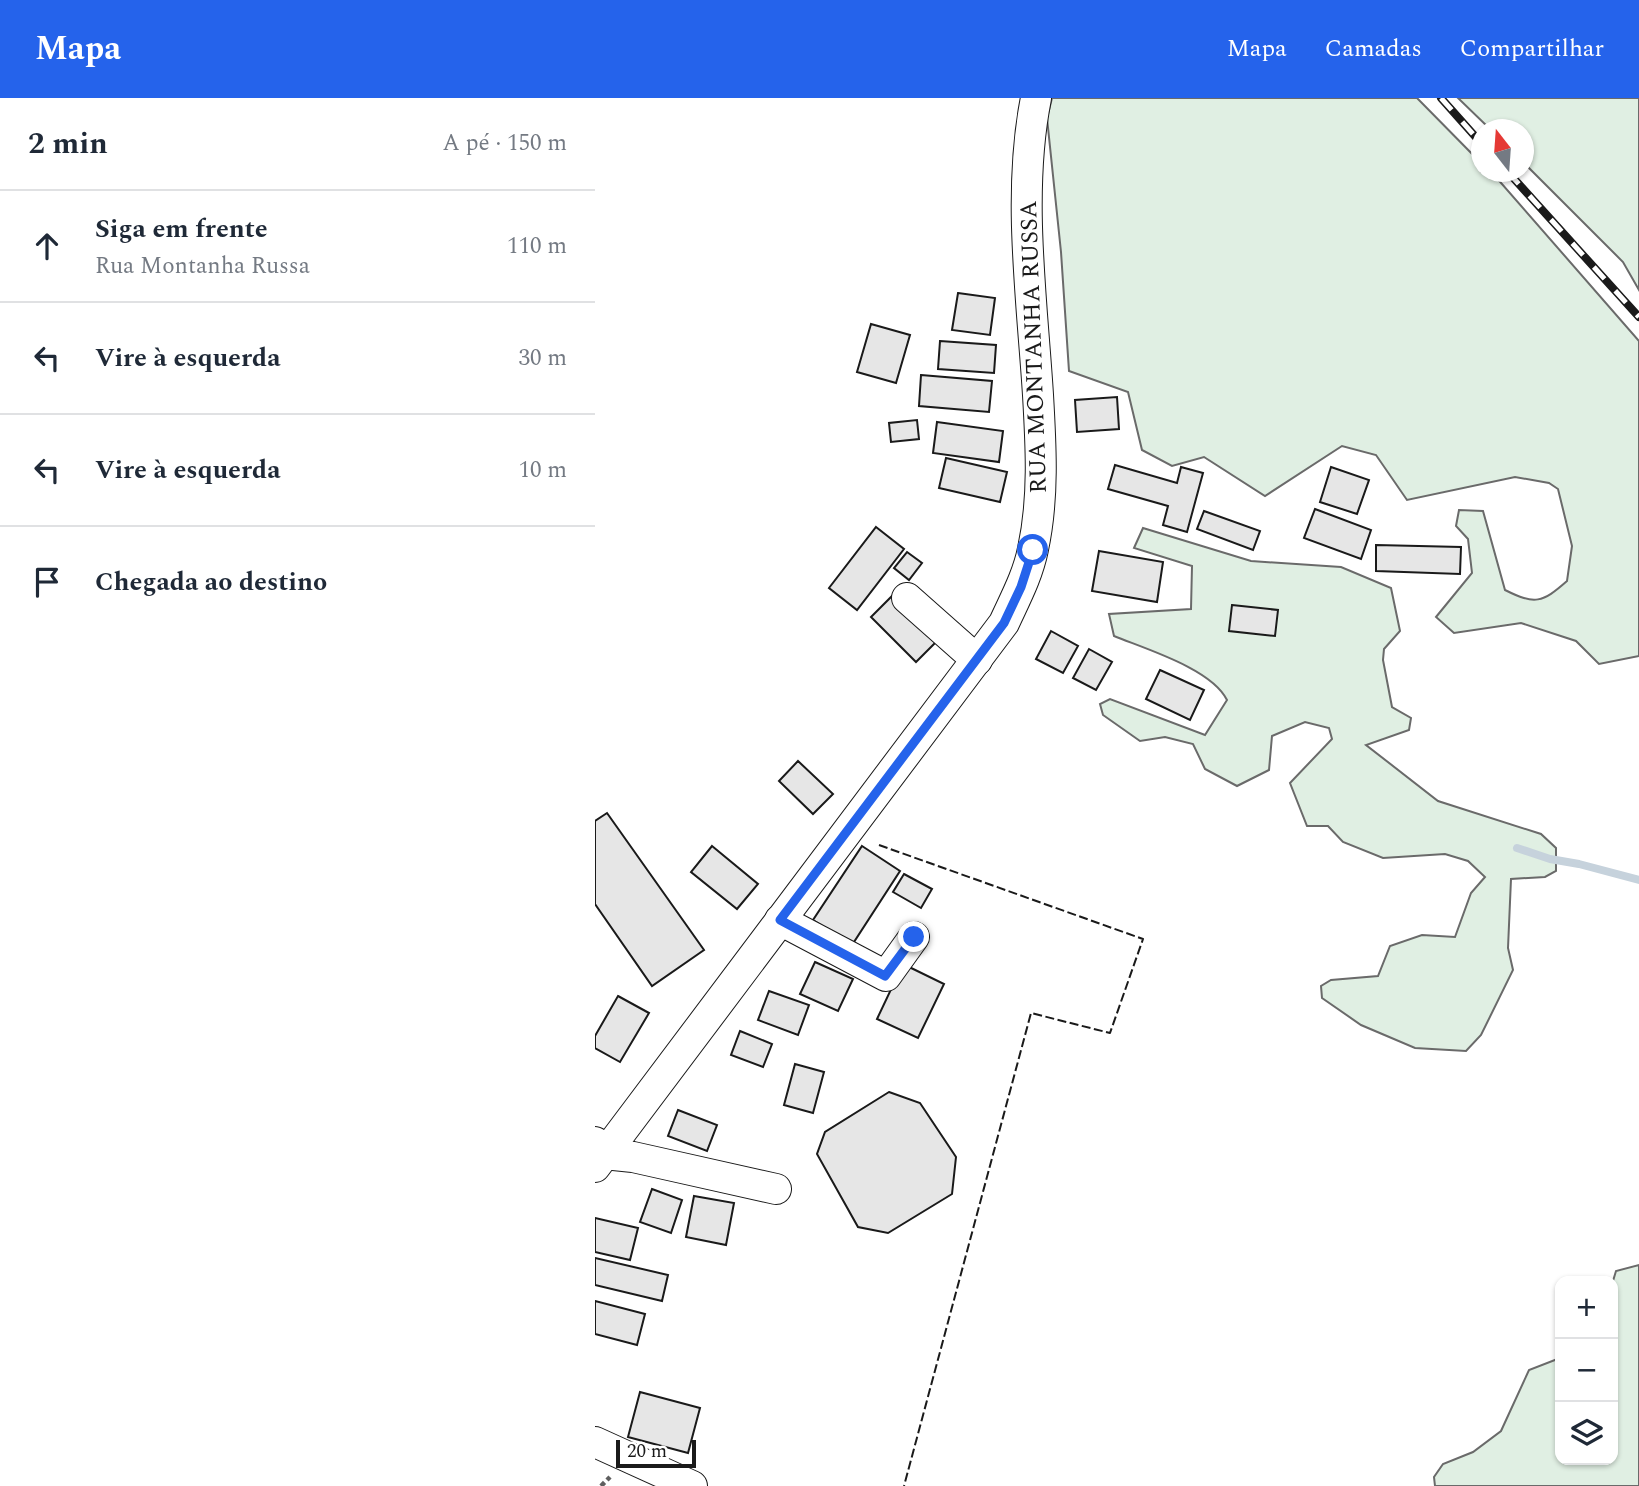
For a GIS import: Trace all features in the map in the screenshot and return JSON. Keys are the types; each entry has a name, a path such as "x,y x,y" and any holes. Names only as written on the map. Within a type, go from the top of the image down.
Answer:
{"street":[{"name":"RUA MONTANHA RUSSA","path":"598,1154 977,660 1004,623 1021,587 1033,550 1041,492 1027,184 1030,128 1037,98"},
{"path":"907,598 977,660"},
{"path":"780,920 885,976 914,937"},
{"path":"598,1154 633,1157 776,1189"},
{"path":"595,1442 692,1486"}],"green space":[{"path":"1052,98 1417,98 1471,153 1471,182 1500,182 1639,341 1639,656 1599,664 1576,641 1521,623 1454,633 1436,617 1472,573 1468,539 1456,526 1459,510 1483,511 1505,590 1531,600 1538,599 1551,594 1567,581 1572,546 1558,489 1549,483 1515,477 1407,500 1376,455 1342,446 1265,496 1204,457 1172,466 1142,450 1128,392 1069,371 1061,252 1047,118"},
{"path":"1458,98 1639,98 1639,290 1623,262 1534,173 1534,119 1480,119"},
{"path":"1143,528 1251,561 1341,567 1391,588 1400,631 1384,649 1383,660 1392,707 1411,718 1409,730 1366,745 1438,801 1541,834 1556,848 1556,871 1545,877 1511,879 1508,948 1513,970 1481,1035 1466,1051 1415,1048 1361,1025 1322,998 1321,986 1331,980 1378,976 1390,946 1422,935 1455,937 1471,893 1485,877 1468,861 1445,854 1383,858 1343,842 1328,826 1307,826 1290,783 1332,739 1329,728 1305,722 1272,736 1269,770 1237,786 1205,769 1193,744 1165,737 1140,741 1103,715 1100,704 1110,699 1205,735 1227,700 1208,679 1193,670 1114,636 1109,614 1191,609 1192,566 1134,548"},
{"path":"1639,1265 1639,1486 1435,1486 1434,1477 1443,1464 1473,1452 1501,1431 1529,1370 1555,1360 1555,1465 1618,1465 1616,1271"}],"building":[{"path":"958,293 995,298 990,335 952,330"},
{"path":"871,324 910,335 896,383 857,372"},
{"path":"940,341 996,345 994,373 938,369"},
{"path":"921,375 992,381 989,412 919,406"},
{"path":"1117,397 1119,429 1077,432 1075,400"},
{"path":"917,420 919,439 891,442 889,423"},
{"path":"937,422 1003,431 999,462 933,453"},
{"path":"946,458 1007,472 1000,502 939,488"},
{"path":"1115,465 1177,483 1181,467 1203,473 1187,532 1163,525 1168,506 1108,489"},
{"path":"1331,467 1369,480 1357,514 1320,502"},
{"path":"1315,509 1371,530 1361,559 1304,538"},
{"path":"1204,511 1260,531 1253,550 1197,529"},
{"path":"876,527 904,549 857,610 829,588"},
{"path":"1376,545 1461,547 1460,574 1376,571"},
{"path":"1099,551 1163,562 1157,602 1092,591"},
{"path":"907,552 922,563 909,580 894,568"},
{"path":"892,596 938,640 916,662 871,617"},
{"path":"1232,605 1278,610 1275,636 1229,631"},
{"path":"1051,631 1078,646 1063,673 1036,659"},
{"path":"1089,649 1112,662 1096,690 1073,678"},
{"path":"1160,670 1204,690 1190,720 1146,699"},
{"path":"798,761 833,794 813,814 779,781"},
{"path":"607,813 704,950 652,986 595,904 595,821"},
{"path":"712,846 758,884 737,909 691,872"},
{"path":"862,846 900,871 852,945 813,920"},
{"path":"904,874 932,889 921,908 893,892"},
{"path":"815,962 853,979 838,1011 800,994"},
{"path":"903,964 944,984 918,1038 877,1019"},
{"path":"769,991 809,1005 798,1035 758,1020"},
{"path":"618,996 649,1013 620,1062 595,1048 595,1036"},
{"path":"740,1031 772,1044 763,1067 731,1055"},
{"path":"795,1064 824,1072 813,1113 784,1105"},
{"path":"889,1092 920,1103 956,1157 952,1194 888,1233 858,1227 817,1154 825,1132"},
{"path":"678,1110 717,1125 707,1151 668,1136"},
{"path":"652,1189 682,1200 671,1233 640,1222"},
{"path":"694,1196 734,1203 726,1245 686,1237"},
{"path":"595,1218 638,1228 630,1260 595,1252"},
{"path":"595,1258 668,1275 662,1301 595,1285"},
{"path":"595,1301 645,1314 637,1345 595,1334"},
{"path":"640,1392 700,1408 688,1453 628,1437"}],"waterway":[{"path":"1517,848 1550,859 1639,880"}],"railway":[{"path":"1441,98 1471,132"},
{"path":"1517,182 1639,317"}],"fence":[{"path":"879,845 1143,939 1110,1033 1031,1013 904,1486"}],"route":[{"path":"914,937 885,976 780,920 1004,623 1021,587 1033,550"}]}
